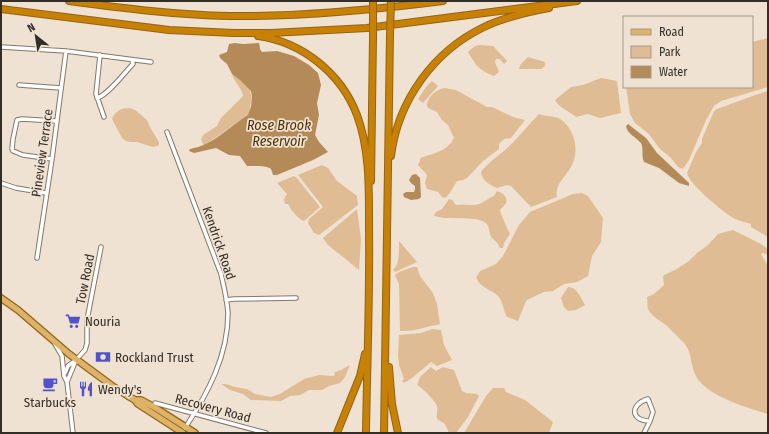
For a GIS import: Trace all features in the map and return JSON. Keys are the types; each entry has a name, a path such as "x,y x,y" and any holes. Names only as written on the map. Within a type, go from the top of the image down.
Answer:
{"highway":[{"path":"69,1 163,12 244,16 336,13 443,1"},
{"path":"369,212 371,188 373,1"},
{"path":"388,217 387,187 391,1"},
{"path":"1,9 153,28 234,33 300,32 367,28 577,1"},
{"path":"384,433 388,217 392,154 397,129 403,112 411,95 433,65 454,46 476,31 488,25 522,14 583,1"},
{"path":"234,33 273,39 294,47 319,62 342,86 354,108 362,132 366,160 370,252 366,433"},
{"path":"386,322 389,376 398,433"},
{"path":"338,433 360,376 368,329"}],"main road":[{"path":"1,298 18,310 76,360 111,385 136,400 138,404 184,431 195,433"}],"street":[{"path":"1,47 66,51 151,62"},
{"name":"Pineview Terrace","path":"36,258 52,159 66,51"},
{"path":"100,55 96,87 97,98 104,116"},
{"path":"97,98 106,93 133,64 132,60"},
{"path":"19,85 61,88"},
{"path":"52,159 13,151 13,139 17,120 56,121"},
{"name":"Kendrick Road","path":"167,132 221,274 226,300 227,329 224,349 213,379 184,431"},
{"path":"1,183 16,188 46,193"},
{"name":"Tow Road","path":"76,360 85,350 87,343 88,320 101,247"},
{"path":"226,300 296,298"},
{"path":"54,341 62,356 64,376 67,382 73,433"},
{"path":"64,376 67,367 76,360"},
{"path":"67,382 76,360"},
{"path":"644,433 650,421 653,410 648,399 640,402 634,410 635,414 644,420 650,421"},
{"name":"Recovery Road","path":"155,403 266,433"}],"green space":[{"path":"768,38 768,87 721,101 714,106 706,120 689,160 683,169 678,167 671,158 660,149 649,134 635,123 630,114 626,88 753,88 753,42"},
{"path":"475,46 493,46 507,61 504,64 500,59 496,59 495,62 499,72 494,76 478,67 468,52"},
{"path":"528,57 545,62 545,66 541,69 519,69 520,65"},
{"path":"232,74 240,79 251,92 249,114 204,145 201,140 203,135 217,126 221,118 243,96"},
{"path":"601,78 617,81 621,113 600,118 588,114 576,117 555,100 571,87 583,85"},
{"path":"432,81 438,86 423,103 418,99"},
{"path":"444,88 456,90 487,107 492,107 513,117 525,120 511,138 504,139 499,144 499,149 483,161 467,178 457,181 450,193 445,198 438,192 427,189 425,183 427,175 418,165 421,158 444,149 454,138 448,125 442,120 437,112 428,108 427,106 428,100 432,94"},
{"path":"768,91 768,237 751,227 751,224 732,217 719,208 699,190 689,178 687,173 696,152 702,143 702,139 714,111"},
{"path":"130,108 135,110 147,120 159,142 159,145 153,147 137,142 126,141 122,138 112,119 119,110"},
{"path":"539,114 552,116 565,123 574,140 575,153 570,169 557,188 557,197 531,207 511,186 507,185 497,188 494,187 485,180 481,172 513,142"},
{"path":"322,165 328,168 337,181 357,196 358,205 319,235 314,233 308,223 309,219 323,207 298,175"},
{"path":"294,176 320,207 304,221 295,214 288,204 285,204 284,199 287,194 277,183"},
{"path":"497,191 506,197 506,203 500,210 510,234 504,243 503,248 500,248 492,238 487,224 483,221 476,219 445,218 434,215 442,209 449,199 456,205 476,205 494,196"},
{"path":"582,193 588,196 603,218 601,242 592,256 588,276 577,282 564,284 553,291 544,292 529,299 526,301 518,321 507,317 498,296 478,282 476,278 480,271 496,264 503,256 519,225 530,212 573,194"},
{"path":"357,209 361,239 359,270 328,245 323,238"},
{"path":"733,230 768,249 768,255 763,253 761,254 768,266 768,414 727,400 700,382 692,366 687,346 666,325 651,314 648,308 647,297 654,294 664,285 664,275 689,261 708,245 718,234"},
{"path":"399,241 417,262 395,272 393,270 398,261"},
{"path":"413,267 417,267 420,276 433,293 437,304 440,324 414,330 400,331 399,284 395,275"},
{"path":"568,287 571,287 576,291 585,305 576,310 568,311 564,307 561,298"},
{"path":"432,329 441,330 444,345 452,360 437,366 431,362 404,383 402,381 404,379 399,365 399,335 421,333"},
{"path":"350,365 345,377 340,383 322,390 309,390 300,395 290,396 281,401 251,400 243,394 230,390 221,384 247,389 255,394 271,397 280,394 304,379 319,375 334,376 335,372"},
{"path":"431,367 436,371 443,367 454,370 462,391 477,394 479,396 468,417 456,433 449,433 445,424 437,419 436,404 425,391 417,385 420,377"},
{"path":"493,388 504,388 506,392 525,400 553,422 549,433 464,433 486,396"}],"water":[{"name":"Rose Brook Reservoir","path":"259,43 262,52 277,51 294,56 309,65 318,73 321,85 317,103 319,115 315,135 328,152 313,160 277,175 273,175 271,169 269,168 247,166 240,156 229,155 216,148 194,153 189,151 190,149 213,140 248,115 251,107 251,91 232,74 227,64 220,58 219,55 227,52 229,44"},
{"path":"628,124 646,138 657,153 689,183 689,186 679,183 659,168 644,162 641,143 628,131 626,126"},
{"path":"416,174 420,178 421,197 419,199 411,200 404,197 403,194 406,192 414,192 415,186 409,180 412,175"}],"place":[{"name":"Nouria","path":"73,321"},
{"name":"Rockland Trust","path":"103,357"},
{"name":"Starbucks","path":"50,384"},
{"name":"Wendy's","path":"86,389"}]}
